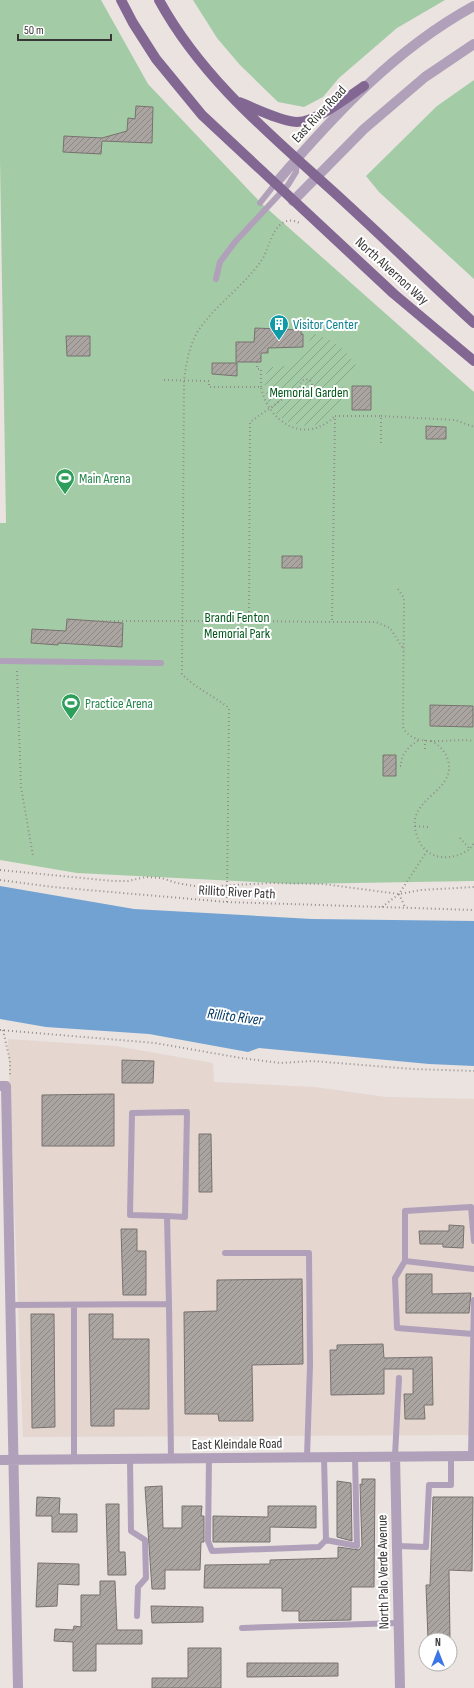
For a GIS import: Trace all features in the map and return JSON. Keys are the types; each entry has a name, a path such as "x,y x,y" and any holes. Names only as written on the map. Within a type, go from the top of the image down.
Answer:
{"main road":[{"path":"121,0 133,24 156,59 178,87 202,115 275,184"},
{"name":"East River Road","path":"159,0 187,46 209,73 236,101 297,158"},
{"path":"236,101 287,120 297,122 307,120 319,114 364,86"},
{"name":"North Alvernon Way","path":"297,158 474,323"},
{"name":"North Alvernon Way","path":"275,184 394,294 474,361"}],"street":[{"name":"East River Road","path":"297,158 364,86 411,48 474,6"},
{"path":"293,200 364,129 425,77 474,44"},
{"path":"275,184 297,158"},
{"path":"3,1086 11,1305 18,1688"},
{"name":"North Palo Verde Avenue","path":"395,1456 400,1688"},
{"name":"East Kleindale Road","path":"0,1460 472,1456"}],"lane":[{"path":"216,279 220,262 235,242 283,191 296,172 297,158"},
{"path":"260,203 275,184"},
{"path":"0,661 161,663"},
{"path":"187,1112 185,1217 167,1216 130,1215 132,1113 187,1112"},
{"path":"473,1334 397,1328 395,1278 405,1261 405,1211 471,1207 474,1241"},
{"path":"167,1216 171,1458"},
{"path":"225,1253 310,1253 310,1364 307,1457"},
{"path":"405,1261 474,1269"},
{"path":"472,1456 474,1300"},
{"path":"11,1305 169,1304"},
{"path":"74,1305 74,1459"},
{"path":"395,1456 399,1378"},
{"path":"397,1546 426,1547 429,1485 451,1485 451,1456"},
{"path":"209,1458 208,1541 212,1551 319,1547 326,1540 324,1457"},
{"path":"326,1540 357,1546 355,1457"},
{"path":"130,1459 131,1531 145,1540 146,1578 138,1587 137,1616"},
{"path":"242,1628 398,1623"}],"path":[{"path":"227,902 229,708 216,697 189,682 182,674 184,381 187,359 198,331 262,260 275,230 286,221 299,222 303,226"},
{"path":"257,362 257,369 261,369 261,387 263,398 269,409 284,424 303,429 320,426 330,421 335,416 381,416 455,420 474,427"},
{"path":"249,621 250,422 300,387 301,382 305,379 310,380 312,384 311,389 307,391 300,387"},
{"path":"164,380 209,381 209,387 261,387"},
{"path":"332,622 335,416"},
{"path":"381,416 381,443"},
{"path":"398,589 404,598 403,726 406,734 420,740 474,741"},
{"path":"90,621 376,622 390,628 404,650"},
{"path":"16,662 21,788 33,856"},
{"path":"396,766 401,766 401,759 404,752 420,740"},
{"path":"425,740 425,749"},
{"path":"430,740 438,744 445,752 448,760 448,771 444,782 423,804 418,812 415,826 420,844 427,851 441,857 453,857 470,849 474,843"},
{"path":"415,826 428,826"},
{"path":"460,838 470,849"},
{"path":"382,907 399,894 427,851"},
{"path":"0,870 113,881 128,881 146,877 161,878 177,883 200,887 270,883 323,884 399,894 421,890 474,888"},
{"name":"Rillito River Path","path":"0,880 52,887 227,902 474,910"},
{"path":"399,894 405,907"},
{"path":"0,1030 154,1043 240,1058 280,1063 312,1061 413,1069 474,1071"},
{"path":"3,1030 10,1061 11,1074 3,1086"}],"shaded area":[{"path":"8,1039 115,1046 213,1063 214,1082 315,1087 386,1097 474,1099 474,1435 23,1437"}],"green space":[{"name":"Brandi Fenton Memorial Park","path":"0,0 101,0 148,84 262,204 474,392 474,881 294,884 77,873 0,860 0,523 6,523 0,160"},
{"path":"193,0 445,0 397,28 339,78 323,97 304,107 278,102 240,65 217,38"},
{"path":"474,80 474,279 379,192 366,176 437,106"},
{"name":"Memorial Garden","path":"311,333 326,338 340,346 350,357 359,371 343,382 340,403 330,417 316,425 299,425 283,419 271,407 265,390 268,367 286,366 298,361 303,357 306,351"}],"water":[{"name":"Rillito River","path":"0,886 134,909 312,919 474,921 474,1066 429,1064 259,1048 248,1052 149,1034 46,1027 0,1019"}],"building":[{"path":"136,106 153,107 152,143 102,141 101,154 63,152 64,136 102,138 127,131 128,118 135,119"},
{"name":"Visitor Center","path":"255,328 301,330 301,334 303,334 303,347 268,348 268,353 261,353 261,362 236,362 236,342 254,342"},
{"path":"66,336 90,336 90,356 67,356"},
{"path":"212,363 237,363 237,376 212,374"},
{"path":"352,386 371,386 371,410 352,410"},
{"path":"426,426 446,427 446,439 426,439"},
{"path":"282,556 302,556 302,568 282,568"},
{"path":"67,619 123,623 122,647 31,643 32,629 66,631"},
{"path":"430,705 473,706 473,727 430,726"},
{"path":"383,755 396,755 396,776 383,776"},
{"path":"122,1060 154,1061 153,1083 122,1083"},
{"path":"114,1094 114,1146 42,1146 42,1095"},
{"path":"199,1134 211,1134 212,1192 199,1192"},
{"path":"449,1225 464,1226 463,1248 443,1247 443,1244 420,1244 419,1231 449,1231"},
{"path":"121,1229 137,1229 137,1251 146,1251 146,1295 123,1295"},
{"path":"406,1274 432,1274 432,1294 471,1293 469,1313 406,1313"},
{"path":"302,1279 303,1364 252,1365 253,1421 219,1421 218,1414 185,1414 184,1312 217,1311 217,1280"},
{"path":"31,1314 54,1314 55,1427 32,1428"},
{"path":"89,1314 113,1314 113,1339 149,1339 149,1409 114,1409 114,1426 91,1426"},
{"path":"383,1344 384,1358 432,1357 433,1405 424,1405 425,1419 405,1419 404,1394 413,1394 413,1369 384,1369 384,1394 331,1395 330,1350 337,1350 337,1345"},
{"path":"362,1479 375,1479 374,1587 351,1587 351,1620 299,1621 299,1611 282,1611 282,1588 204,1588 205,1565 270,1564 270,1560 338,1558 338,1547 359,1550 362,1546 360,1484 362,1485"},
{"path":"337,1481 351,1483 352,1541 337,1537"},
{"path":"162,1486 163,1528 182,1528 182,1506 202,1506 201,1516 204,1516 204,1542 201,1542 200,1570 165,1570 165,1589 152,1589 145,1487"},
{"path":"37,1497 60,1498 59,1514 77,1514 77,1532 52,1532 52,1516 36,1516"},
{"path":"433,1497 473,1497 472,1571 449,1570 450,1632 428,1632 426,1585 430,1585"},
{"path":"106,1504 119,1504 119,1552 125,1552 126,1575 108,1575"},
{"path":"268,1506 316,1506 316,1528 270,1527 270,1542 213,1542 213,1516 268,1517"},
{"path":"38,1563 79,1564 79,1585 58,1584 57,1606 36,1607"},
{"path":"100,1581 115,1581 117,1630 142,1630 142,1644 96,1644 96,1671 73,1671 73,1642 54,1641 55,1629 73,1630 74,1626 81,1627 81,1595 100,1595"},
{"path":"151,1606 203,1607 203,1622 152,1623"},
{"path":"188,1648 221,1648 221,1688 152,1688 152,1678 188,1678"},
{"path":"247,1663 338,1663 338,1676 247,1677"}],"place":[{"name":"Visitor Center","path":"279,341"},
{"name":"Main Arena","path":"65,495"},
{"name":"Practice Arena","path":"71,720"}]}
